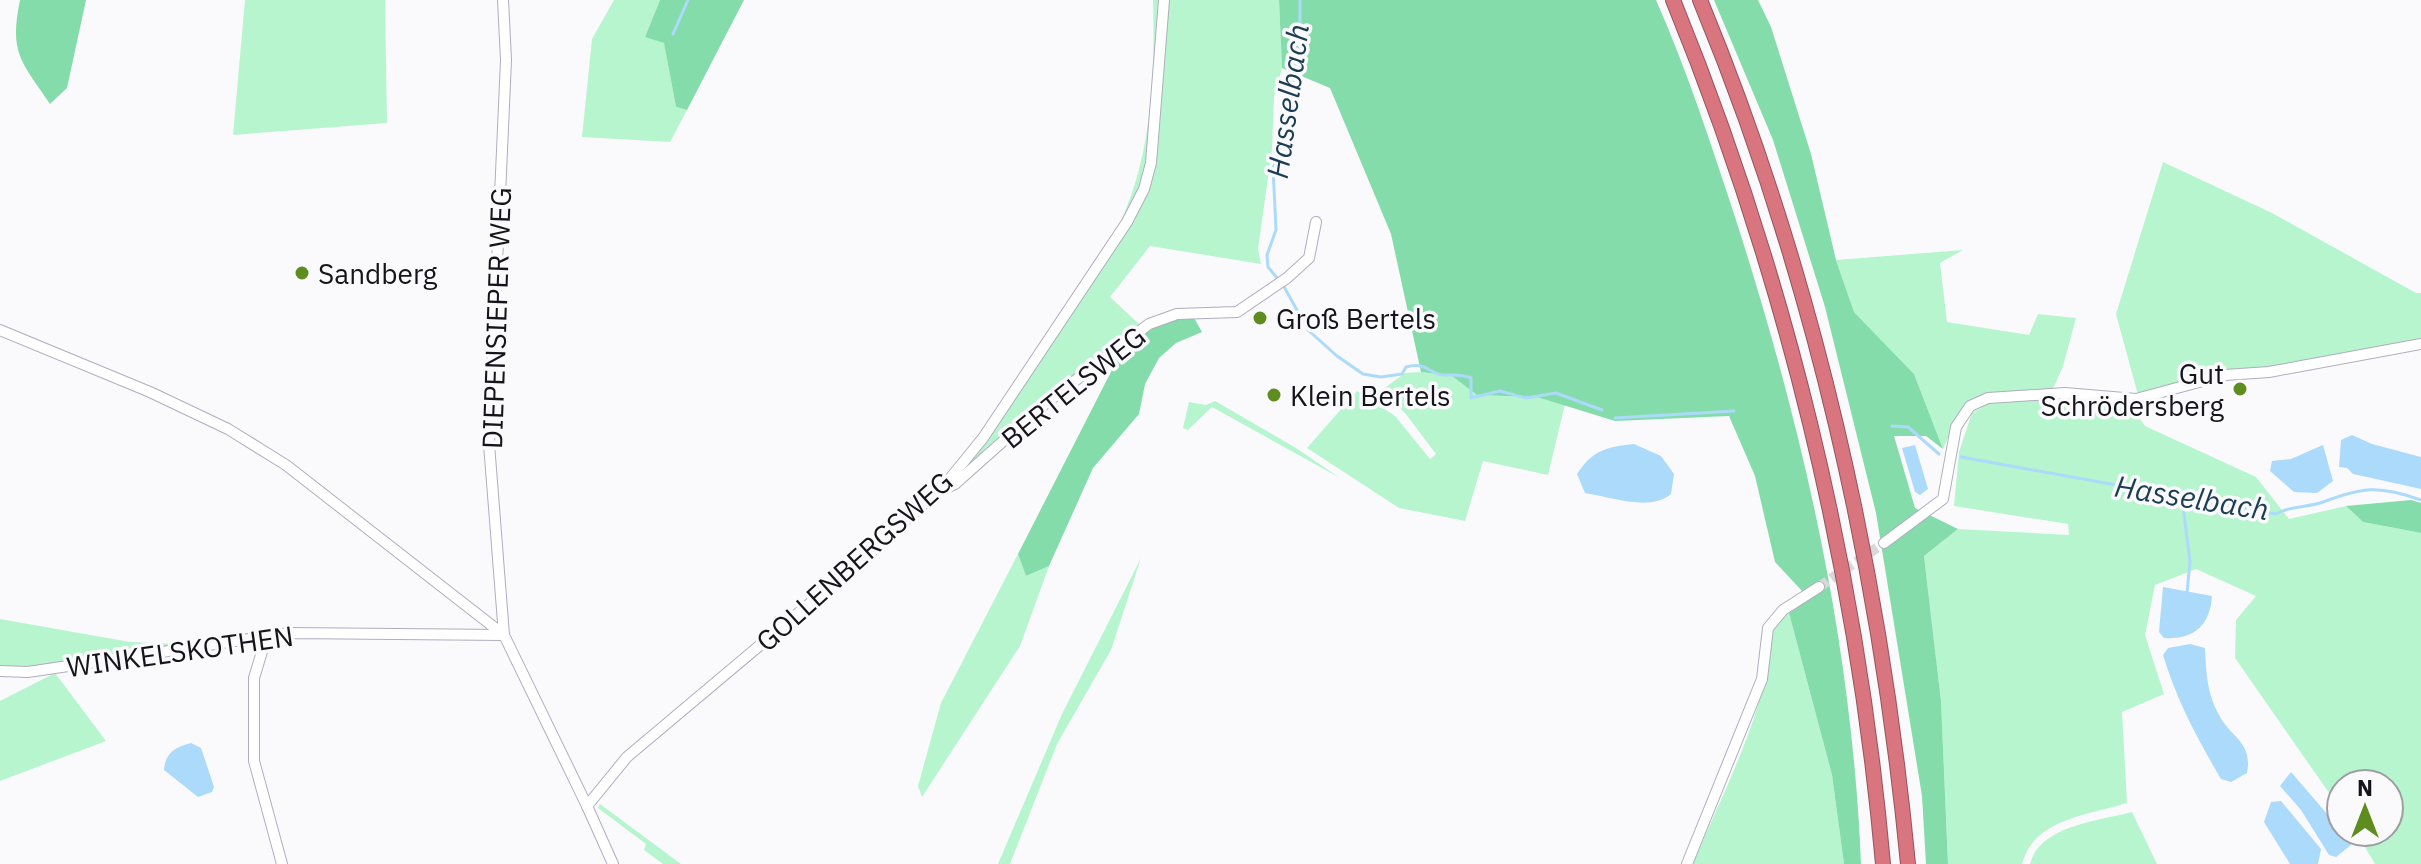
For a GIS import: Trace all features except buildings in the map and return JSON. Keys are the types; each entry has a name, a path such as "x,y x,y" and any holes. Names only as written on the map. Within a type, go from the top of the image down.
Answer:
{"highway":[{"path":"1673,0 1718,116 1771,282 1826,495 1866,710 1883,864"},
{"path":"1700,0 1769,188 1821,366 1875,619 1908,864"}],"street":[{"name":"DIEPENSIEPER WEG","path":"503,0 506,76 489,444 504,635"},
{"name":"GOLLENBERGSWEG","path":"587,806 627,757 937,492 983,438 1137,206 1151,163 1164,0"},
{"name":"BERTELSWEG","path":"937,492 955,484 1046,403 1149,324 1177,314 1231,314 1287,278 1305,264 1312,253 1316,222"},
{"path":"0,330 150,392 228,429 286,465 504,635 613,864"},
{"path":"1884,543 1943,499 1956,427 1965,412 1979,401 2001,396 2065,393 2136,399 2225,375 2269,372 2421,344"},
{"path":"1687,864 1762,679 1768,628 1783,610 1819,587"},
{"path":"267,635 254,678 254,761 282,864"},
{"name":"WINKELSKOTHEN","path":"0,671 28,672 267,635 504,635"}],"green space":[{"path":"20,0 86,0 67,88 50,104 20,56 16,33"},
{"path":"245,0 385,0 387,123 233,135"},
{"path":"614,0 660,0 645,37 664,42 676,107 687,110 670,142 582,137 592,39"},
{"path":"660,0 744,0 687,110 676,107 664,43 645,37"},
{"path":"1153,0 1162,0 1150,148 1133,203 1119,225 1139,172 1145,143 1152,86"},
{"path":"1167,0 1279,0 1282,68 1274,97 1272,149 1258,249 1261,264 1150,246 1110,297 1141,326 1094,358 954,480 1145,189"},
{"path":"1279,0 1656,0 1688,80 1735,217 1760,296 1802,456 1835,617 1847,699 1861,864 1844,864 1832,775 1789,613 1820,589 1815,583 1803,592 1775,562 1755,476 1729,416 1615,421 1537,397 1477,395 1452,376 1421,372 1391,234 1330,88 1282,68"},
{"path":"1714,0 1758,0 1771,27 1811,154 1836,260 1854,312 1914,374 1943,449 1926,436 1894,436 1915,508 1958,529 1924,556 1941,701 1948,864 1926,864 1922,796 1876,513 1825,307 1773,140"},
{"path":"2163,162 2272,213 2421,293 2421,341 2138,395 2116,314"},
{"path":"1963,250 1940,263 1947,322 2029,335 2038,314 2076,318 2063,366 2053,389 1983,394 1960,411 1943,449 1914,374 1854,312 1836,260"},
{"path":"1193,316 1202,332 1176,343 1159,358 1145,384 1139,414 1093,468 1049,566 1026,576 1018,554 1117,360 1108,358 1163,322"},
{"path":"1405,373 1452,376 1477,395 1537,397 1565,404 1548,475 1483,461 1465,521 1399,508 1307,448 1357,391 1395,416 1430,459 1436,454 1405,413 1384,394 1386,387"},
{"path":"2069,398 2128,402 2145,426 2256,477 2289,519 2346,506 2363,522 2421,533 2421,864 2375,864 2366,848 2405,848 2405,768 2325,768 2325,787 2235,658 2236,620 2256,596 2196,569 2155,585 2145,635 2164,694 2122,712 2127,803 2050,828 2028,849 2022,864 1948,864 1941,701 1924,556 1958,529 2069,535 2068,524 1954,506 1959,452 1972,413 1993,401"},
{"path":"1215,401 1296,448 1340,478 1212,407 1188,430 1183,428 1189,402 1206,405"},
{"path":"2411,500 2421,503 2421,533 2363,522 2346,506"},
{"path":"1018,554 1026,576 1049,566 1020,646 922,797 918,786 941,703"},
{"path":"1141,558 1111,650 1057,744 1010,864 998,864 1062,714"},
{"path":"1789,613 1832,775 1844,864 1693,864 1733,773 1759,703 1772,634 1781,619"},
{"path":"0,619 130,642 180,644 58,667 0,670"},
{"path":"55,673 106,741 0,781 0,701"},
{"path":"600,804 681,864 663,864 644,850 646,844 598,808"},
{"path":"2132,812 2157,864 2030,864 2036,851 2058,833"}],"water":[{"path":"2352,435 2372,444 2421,457 2421,489 2353,474 2347,468 2339,467 2341,440"},
{"path":"1634,444 1661,456 1674,474 1671,494 1641,503 1585,493 1577,474 1589,460 1608,448"},
{"path":"1915,445 1928,489 1920,495 1915,492 1902,448"},
{"path":"2323,445 2333,481 2317,493 2294,492 2270,471 2272,461 2291,459"},
{"path":"2163,587 2212,596 2208,616 2191,634 2164,638 2159,632"},
{"path":"2190,644 2205,648 2208,683 2215,707 2247,754 2247,773 2231,782 2221,779 2204,749 2181,704 2163,655 2168,648"},
{"path":"191,743 201,748 214,787 212,792 198,797 164,770 166,759 172,752"},
{"path":"2291,772 2325,811 2325,848 2347,848 2336,857 2329,855 2301,810 2280,786"},
{"path":"2281,801 2321,849 2318,864 2290,864 2264,822 2271,802"}],"waterway":[{"path":"673,34 688,0"},
{"name":"Hasselbach","path":"1278,279 1268,267 1267,255 1276,230 1273,168 1283,144 1281,138 1300,49 1300,0"},
{"name":"Hasselbach","path":"1283,285 1308,330 1363,374 1381,377 1402,374 1406,367 1419,366 1439,374 1471,378 1471,398 1500,391 1526,398 1556,393 1602,410"},
{"name":"Hasselbach","path":"1615,418 1734,411"},
{"name":"Hasselbach","path":"1892,426 1908,427 1939,454"},
{"name":"Hasselbach","path":"1961,457 2276,514 2349,493 2371,490 2394,492 2421,500"},
{"path":"2182,498 2190,562 2187,592"}],"tunnel":[{"path":"1819,587 1884,543"}],"place":[{"name":"Sandberg","path":"302,273"},
{"name":"Groß Bertels","path":"1260,318"},
{"name":"Gut Schrödersberg","path":"2240,389"},
{"name":"Klein Bertels","path":"1274,395"}]}
